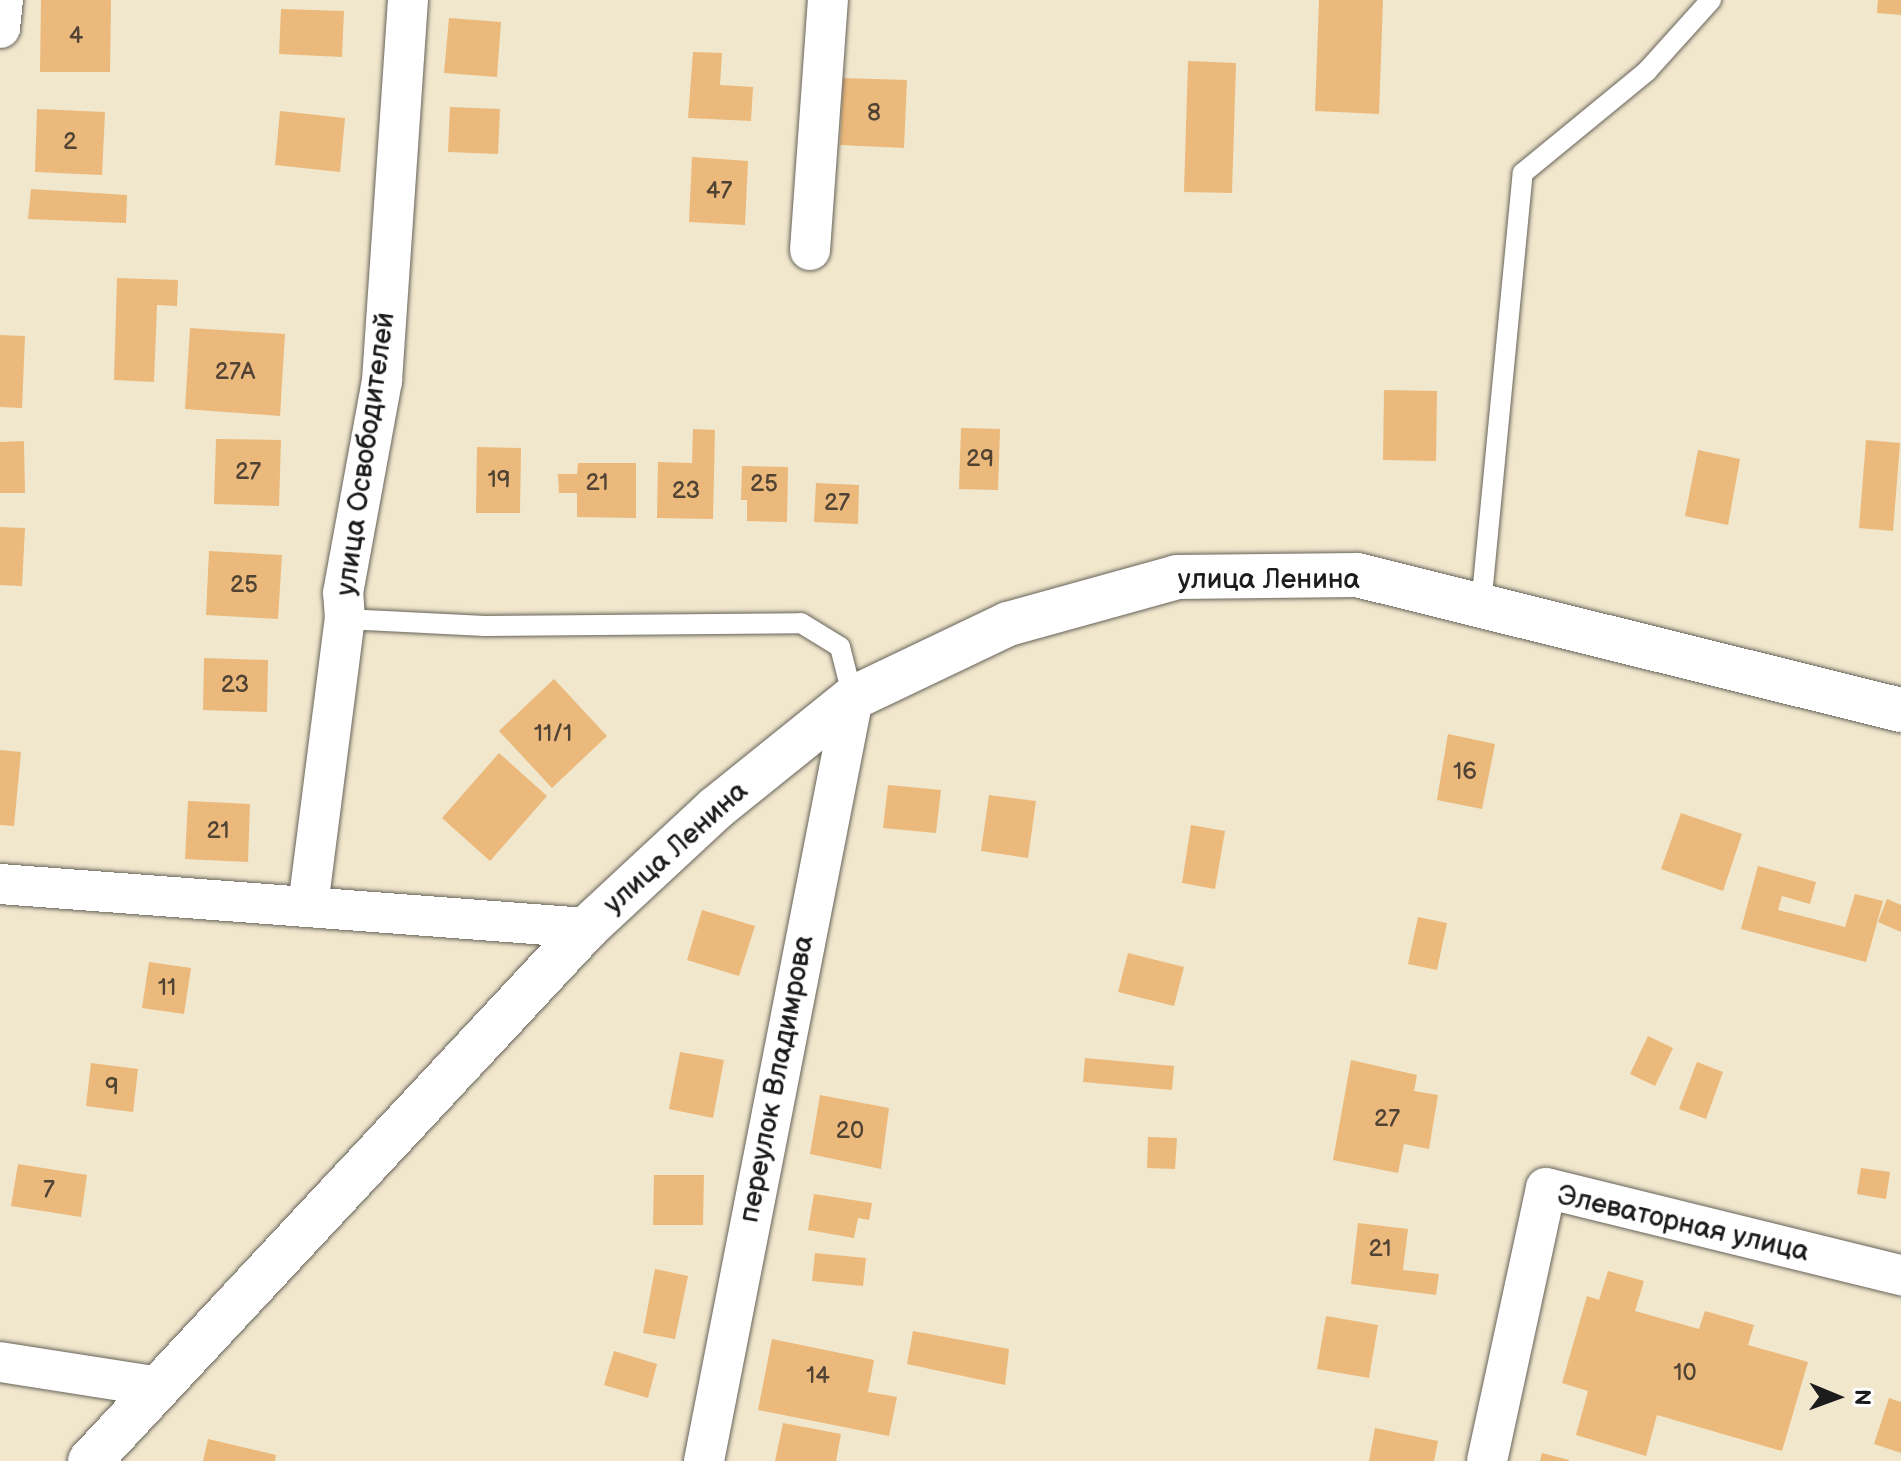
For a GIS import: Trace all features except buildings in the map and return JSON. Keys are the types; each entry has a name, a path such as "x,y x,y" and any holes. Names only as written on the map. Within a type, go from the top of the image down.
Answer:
{"main road":[{"name":"улица Ленина","path":"90,1461 587,928 716,808 853,698 1008,624 1177,577 1357,575 1901,710"}],"street":[{"path":"0,28 3,0"},
{"name":"улица Освободителей","path":"308,906 345,619 343,593 382,381 408,0"},
{"path":"810,250 828,0"},
{"name":"переулок Владимрова","path":"704,1461 853,698"},
{"name":"улица Ленина","path":"0,884 587,928"},
{"name":"Элеваторная улица","path":"1487,1461 1546,1188 1901,1275"},
{"path":"0,1362 159,1387"}],"lane":[{"path":"1481,606 1523,173 1647,71 1711,0"},
{"path":"345,619 485,626 801,623 840,647 853,698"}]}
